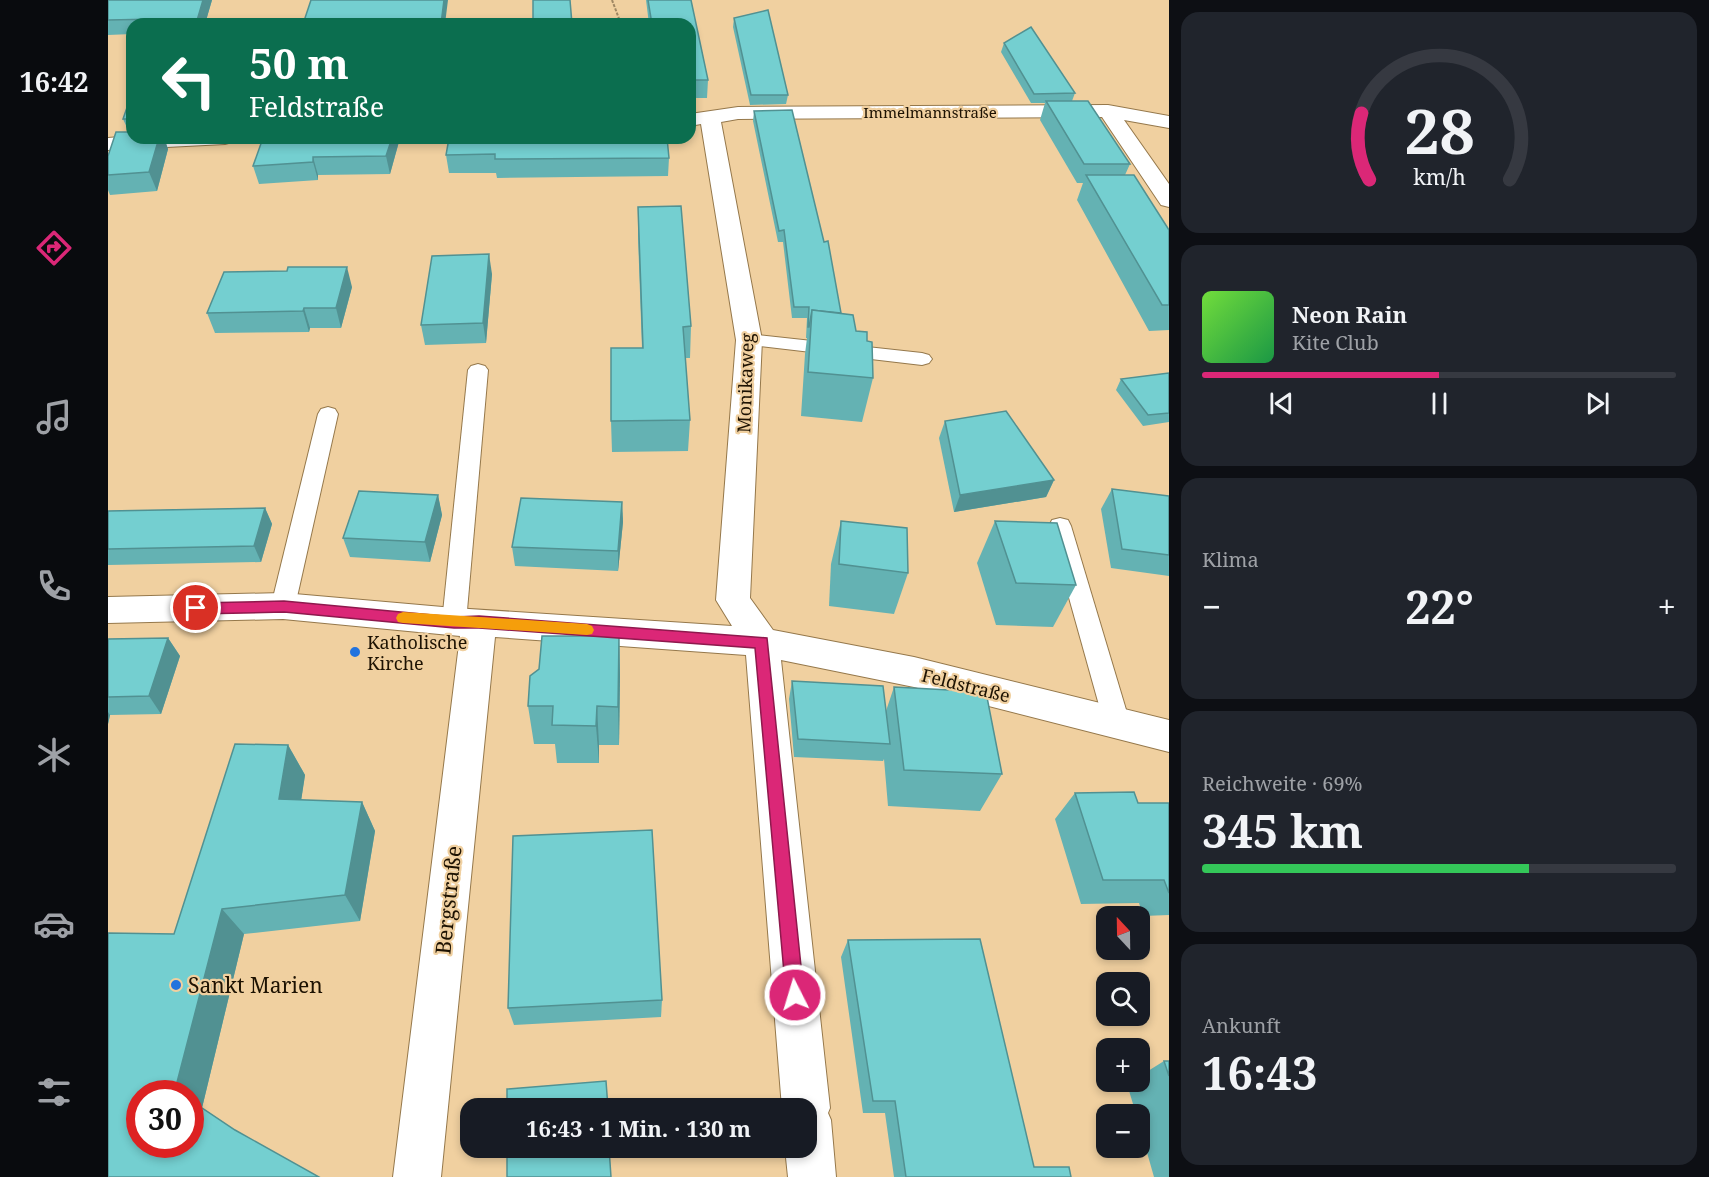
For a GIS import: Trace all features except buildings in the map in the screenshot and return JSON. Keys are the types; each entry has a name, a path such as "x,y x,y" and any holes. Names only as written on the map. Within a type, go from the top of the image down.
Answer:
{"street":[{"name":"Immelmannstraße","path":"700,119 738,113 1108,111 1169,122"},
{"path":"1108,111 1169,200"},
{"name":"Monikaweg","path":"700,119 749,340 733,600 762,642"},
{"path":"108,144 126,143"},
{"name":"Feldstraße","path":"108,610 284,606 467,622 762,642 914,672 1169,736"},
{"name":"Bergstraße","path":"417,1177 467,622"},
{"path":"762,642 805,1098"},
{"path":"810,1158 812,1177"}],"lane":[{"path":"749,340 922,359"},
{"path":"467,622 478,370"},
{"path":"284,606 328,414"},
{"path":"1060,526 1117,723"}],"path":[{"path":"612,0 619,18"}],"slow traffic":[{"path":"403,618 587,630"}],"place":[{"name":"Katholische Kirche","path":"355,652"},
{"name":"Sankt Marien","path":"176,985"}],"route":[{"path":"196,608 284,606 454,622 762,642 795,995"}]}
